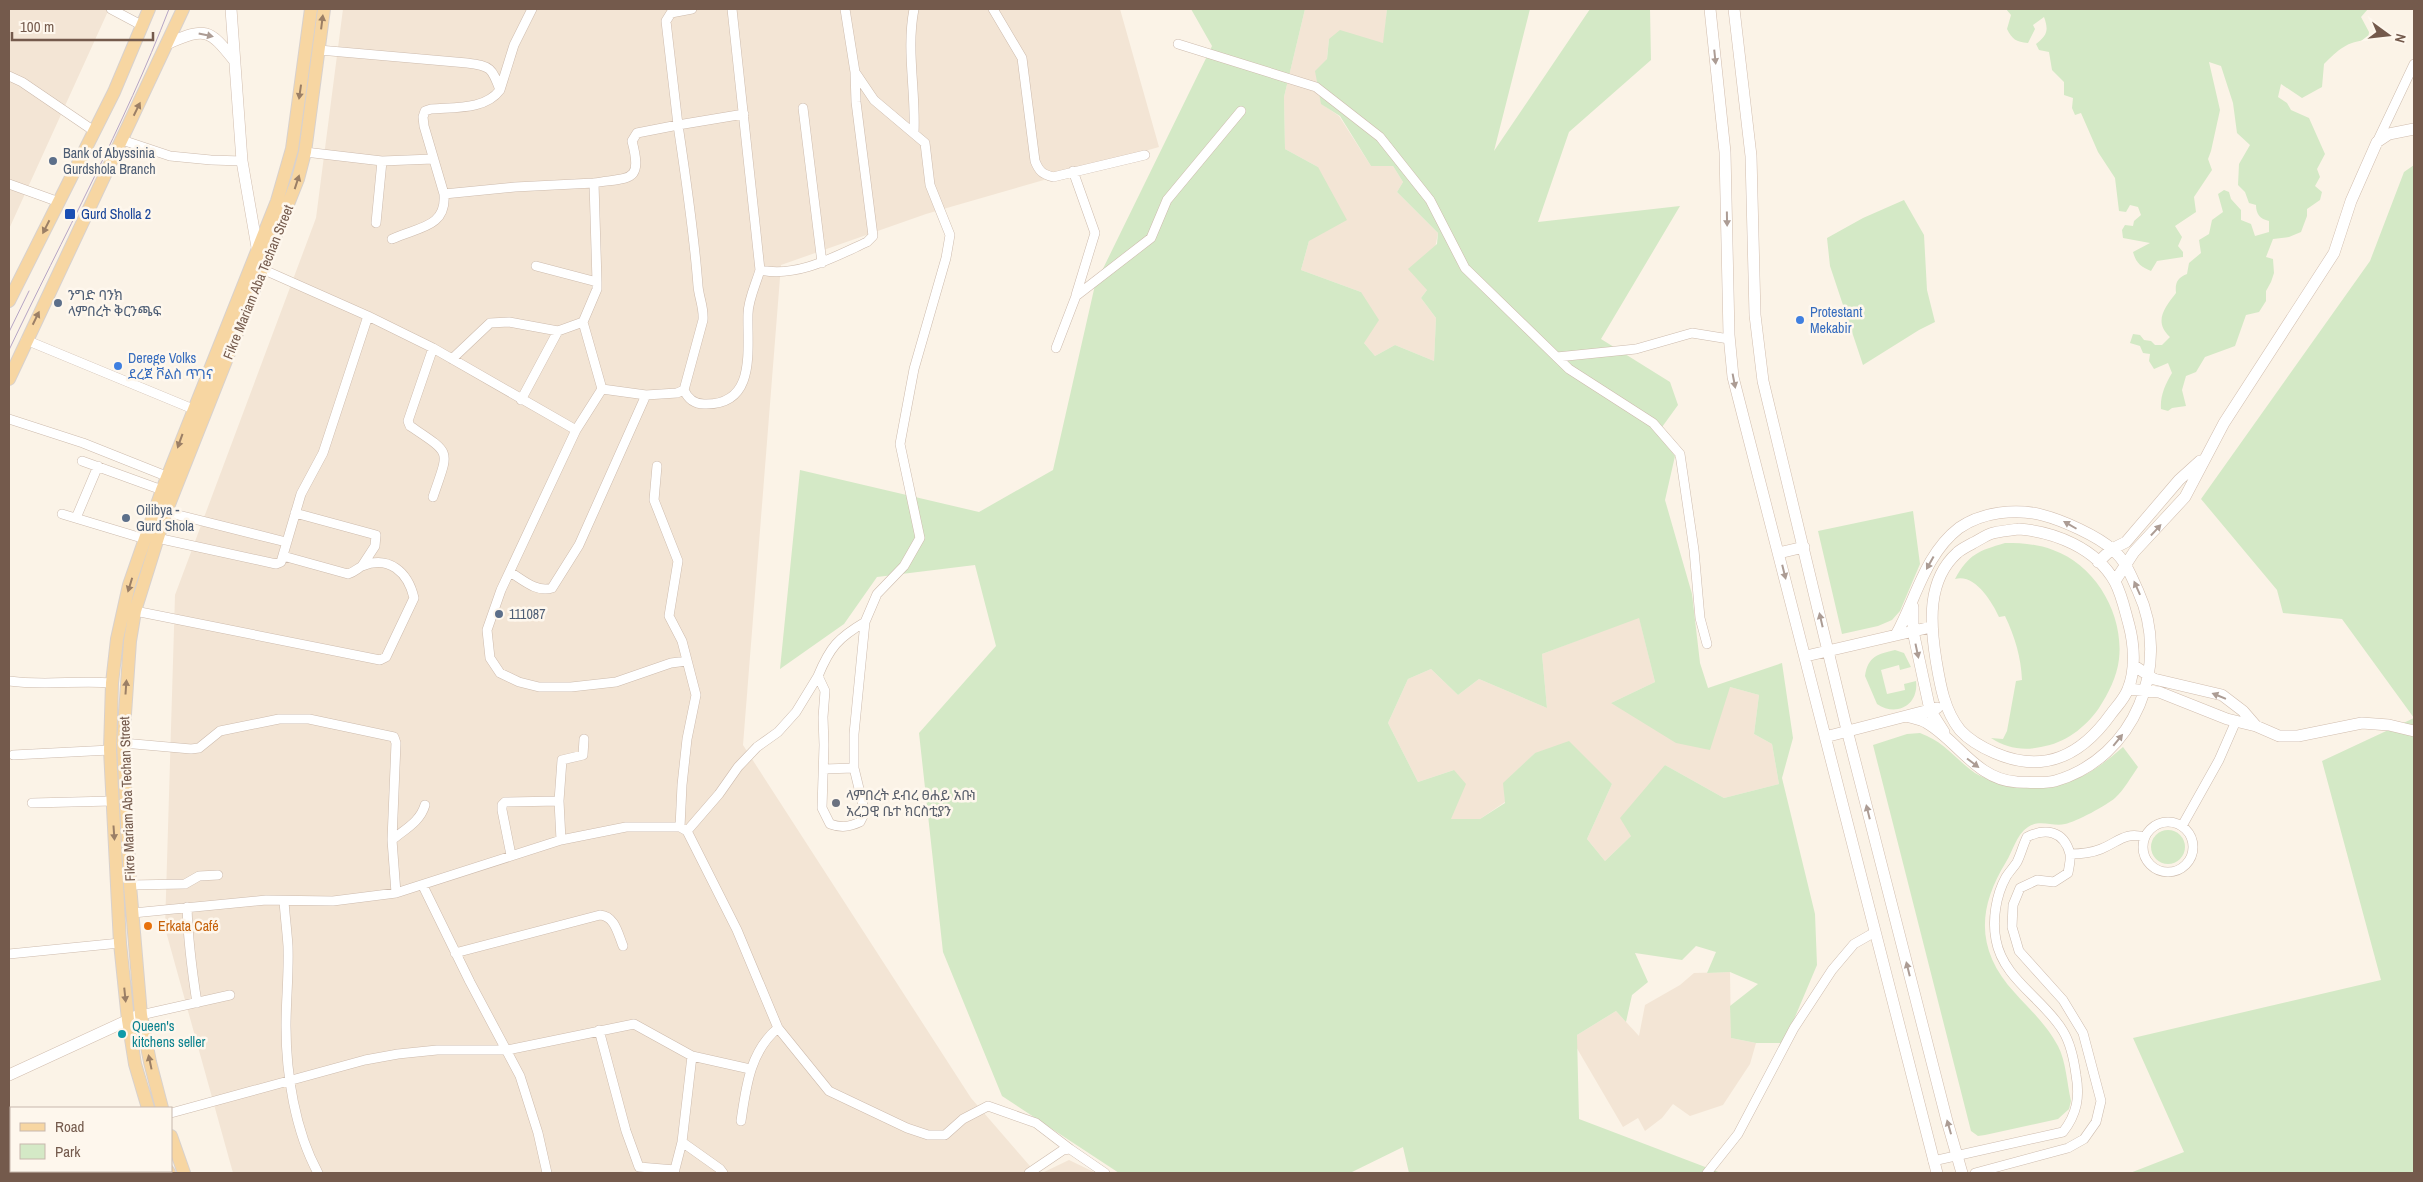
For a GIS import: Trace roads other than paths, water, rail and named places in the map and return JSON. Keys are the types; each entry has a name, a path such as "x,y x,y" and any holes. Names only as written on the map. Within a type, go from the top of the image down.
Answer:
{"main road":[{"path":"9,301 94,131 143,26 149,9"},
{"path":"9,379 183,9"},
{"path":"231,9 242,161 262,269"},
{"name":"Fikre Mariam Aba Techan Street","path":"148,1107 135,1064 128,1020 120,943 112,797 110,750 112,683 122,612 151,538 166,512 172,479 193,409 207,392 257,250 277,201 289,162 311,9"},
{"name":"Fikre Mariam Aba Techan Street","path":"162,1107 141,1015 130,885 123,743 126,674 135,611 162,490 172,479 207,392 288,208 305,152 324,9"},
{"path":"1710,9 1725,152 1730,338 1733,377 1937,1173"},
{"path":"1734,9 1751,156 1758,351 1763,381 1847,730 1962,1173"},
{"path":"168,43 189,34 206,33 215,37 234,60"},
{"path":"2115,582 2134,552 2185,497 2204,458 2334,252 2351,201 2377,142 2389,134 2414,129"},
{"path":"2098,562 2112,549 2126,542 2179,480 2204,458"},
{"path":"1896,635 1913,602 1920,581 1937,550 1959,528 1989,514 2026,511 2062,520 2112,549 2126,564 2144,603 2151,642 2146,691 2133,719 2115,745 2086,767 2054,781 2014,782 1987,773 1969,760 1949,739 1926,722 1906,716"},
{"path":"2020,529 2042,531 2068,540 2098,562 2115,582 2132,637 2133,665 2128,689 2100,730 2082,746 2056,760 2030,763 2012,760 1977,746 1961,732 1946,706 1939,682 1931,627 1932,603 1938,580 1957,553 1991,533 2020,529"},
{"path":"1779,553 1804,547"},
{"path":"1913,602 1913,631 1930,710 1949,739"},
{"path":"1806,656 1931,627"},
{"path":"2133,665 2154,679 2222,695 2243,710 2256,726"},
{"path":"2128,689 2159,692 2279,736 2298,736 2362,723 2389,725 2414,732"},
{"path":"1825,737 1946,706"},
{"path":"112,797 125,791"},
{"path":"9,1075 141,1015"},
{"path":"172,1139 184,1173"}],"street":[{"path":"111,9 143,26"},
{"path":"392,239 431,224 440,218 445,204 444,194 424,126 423,117 425,111 484,103 493,99 500,90 514,44 532,9"},
{"path":"692,9 672,13 666,21 678,125 696,247 699,293 704,310 684,390 691,400 697,404 721,402 738,392 744,380 748,356 749,306 760,270 732,9"},
{"path":"760,270 773,272 822,263 868,242 873,236 856,102 855,72 845,9"},
{"path":"914,9 910,54 915,113 914,133"},
{"path":"993,9 1022,58 1035,161 1039,170 1044,175 1052,177 1145,155"},
{"path":"1178,44 1316,88 1380,137 1430,200 1464,268 1569,369 1653,423 1680,454 1694,550 1700,618 1707,644"},
{"path":"319,50 484,65 492,70 500,90"},
{"path":"2377,142 2414,64"},
{"path":"818,676 825,691 822,808 830,824 838,827 850,826 860,822 863,818 863,805 854,768 855,724 865,622 877,594 904,566 920,538 900,444 914,369 946,258 950,234 930,185 925,143 874,100 855,72"},
{"path":"9,76 28,86 94,131"},
{"path":"803,108 822,263"},
{"path":"1076,296 1151,238 1167,200 1241,111"},
{"path":"444,194 515,187 594,183 627,178 633,174 638,162 632,141 637,132 744,114"},
{"path":"122,140 170,156 242,161"},
{"path":"305,152 382,162 433,159"},
{"path":"376,223 382,162"},
{"path":"1056,348 1076,296 1095,232 1073,172"},
{"path":"594,183 597,289 583,322 602,388 576,430 501,590 487,630 490,658 500,673 519,682 539,687 571,687 616,682 671,663 687,661"},
{"path":"9,184 59,202"},
{"path":"536,266 597,282"},
{"path":"262,269 368,316 433,348 520,400 576,430"},
{"path":"62,514 151,538 276,564 281,562 301,494 323,453 368,316"},
{"path":"452,359 490,323 509,322 558,331 583,322"},
{"path":"520,400 558,331"},
{"path":"1557,357 1636,349 1692,333 1730,338"},
{"path":"26,340 193,409"},
{"path":"432,497 445,460 445,452 440,446 410,426 408,415 433,348"},
{"path":"602,388 646,395 677,393 684,390"},
{"path":"510,572 538,589 552,588 579,545 646,395"},
{"path":"9,419 83,443 172,479"},
{"path":"82,461 162,490"},
{"path":"76,518 98,466"},
{"path":"657,466 654,500 678,561 669,616 682,641 696,695 686,748 684,829 738,930 778,1028 829,1091 907,1128 928,1135 945,1135 963,1119 988,1106 1036,1123 1070,1150 1105,1173"},
{"path":"166,512 286,542"},
{"path":"295,513 376,535 375,546 362,566"},
{"path":"135,611 380,660 386,657 414,598 407,578 394,566 380,562 362,566 348,574 283,556"},
{"path":"133,913 187,906 266,900 333,901 396,893 423,886 511,855 561,840 626,827 684,829 719,794 738,767 757,747 778,732 796,712 818,676 828,651 842,636 865,622"},
{"path":"9,681 30,683 79,681 112,683"},
{"path":"123,743 191,749 199,748 220,731 279,719 309,719 394,737 396,744 392,840 396,893"},
{"path":"2182,826 2219,760 2236,721"},
{"path":"561,840 559,801 562,760 583,755 584,739"},
{"path":"13,755 110,750"},
{"path":"824,770 854,768"},
{"path":"32,803 112,797"},
{"path":"511,855 502,805 506,802 559,801"},
{"path":"392,840 422,815 424,805"},
{"path":"2170,822 2182,826 2191,836 2192,852 2190,859 2178,870 2163,872 2150,864 2143,849 2145,837 2154,826 2162,823 2170,822"},
{"path":"1933,1161 2063,1132 2071,1121 2078,1104 2078,1088 2073,1059 2064,1032 2053,1016 2002,961 1995,939 1995,916 1998,895 2006,876 2018,862 2027,837 2040,831 2052,831 2063,840 2070,854 2068,873 2054,882 2037,880 2020,888 2013,905 2012,927 2019,951 2063,1000 2083,1032 2101,1101 2096,1122 2084,1139 2068,1148 1975,1173"},
{"path":"2070,854 2084,854 2102,849 2126,835 2145,837"},
{"path":"130,885 185,884 199,876 218,875"},
{"path":"423,886 455,953 520,1076 538,1133 547,1173"},
{"path":"284,901 288,946 286,1028 291,1081 299,1129 306,1152 318,1173"},
{"path":"187,906 189,948 194,972 197,1004"},
{"path":"455,953 600,915 606,915 611,920 623,946"},
{"path":"1707,1173 1738,1134 1794,1028 1832,970 1854,944 1875,932"},
{"path":"9,954 120,943"},
{"path":"141,1015 197,1004 230,995"},
{"path":"172,1113 365,1060 437,1050 507,1050 634,1024 692,1056 750,1069"},
{"path":"741,1121 750,1069 766,1038 778,1028"},
{"path":"599,1030 626,1131 639,1167 674,1172 682,1142 692,1056"},
{"path":"682,1142 723,1173"},
{"path":"1030,1173 1063,1150 1070,1150"}],"tram line":[{"path":"9,350 113,139 169,9"},
{"path":"9,332 29,291"}],"place":[{"name":"Bank of Abyssinia Gurdshola Branch","path":"53,161"},
{"name":"Gurd Sholla 2","path":"70,214"},
{"name":"ንግድ ባንክ ላምበረት ቅርንጫፍ","path":"58,303"},
{"name":"Protestant Mekabir","path":"1800,320"},
{"name":"Derege Volks ደረጀ ቮልስ ጥገና","path":"118,366"},
{"name":"Oilibya - Gurd Shola","path":"126,518"},
{"name":"111087","path":"499,614"},
{"name":"ላምበረት ደብረ ፀሐይ አቡነ አረጋዊ ቤተ ክርስቲያን","path":"836,803"},
{"name":"Erkata Café","path":"148,926"},
{"name":"Queen's kitchens seller","path":"122,1034"}]}
